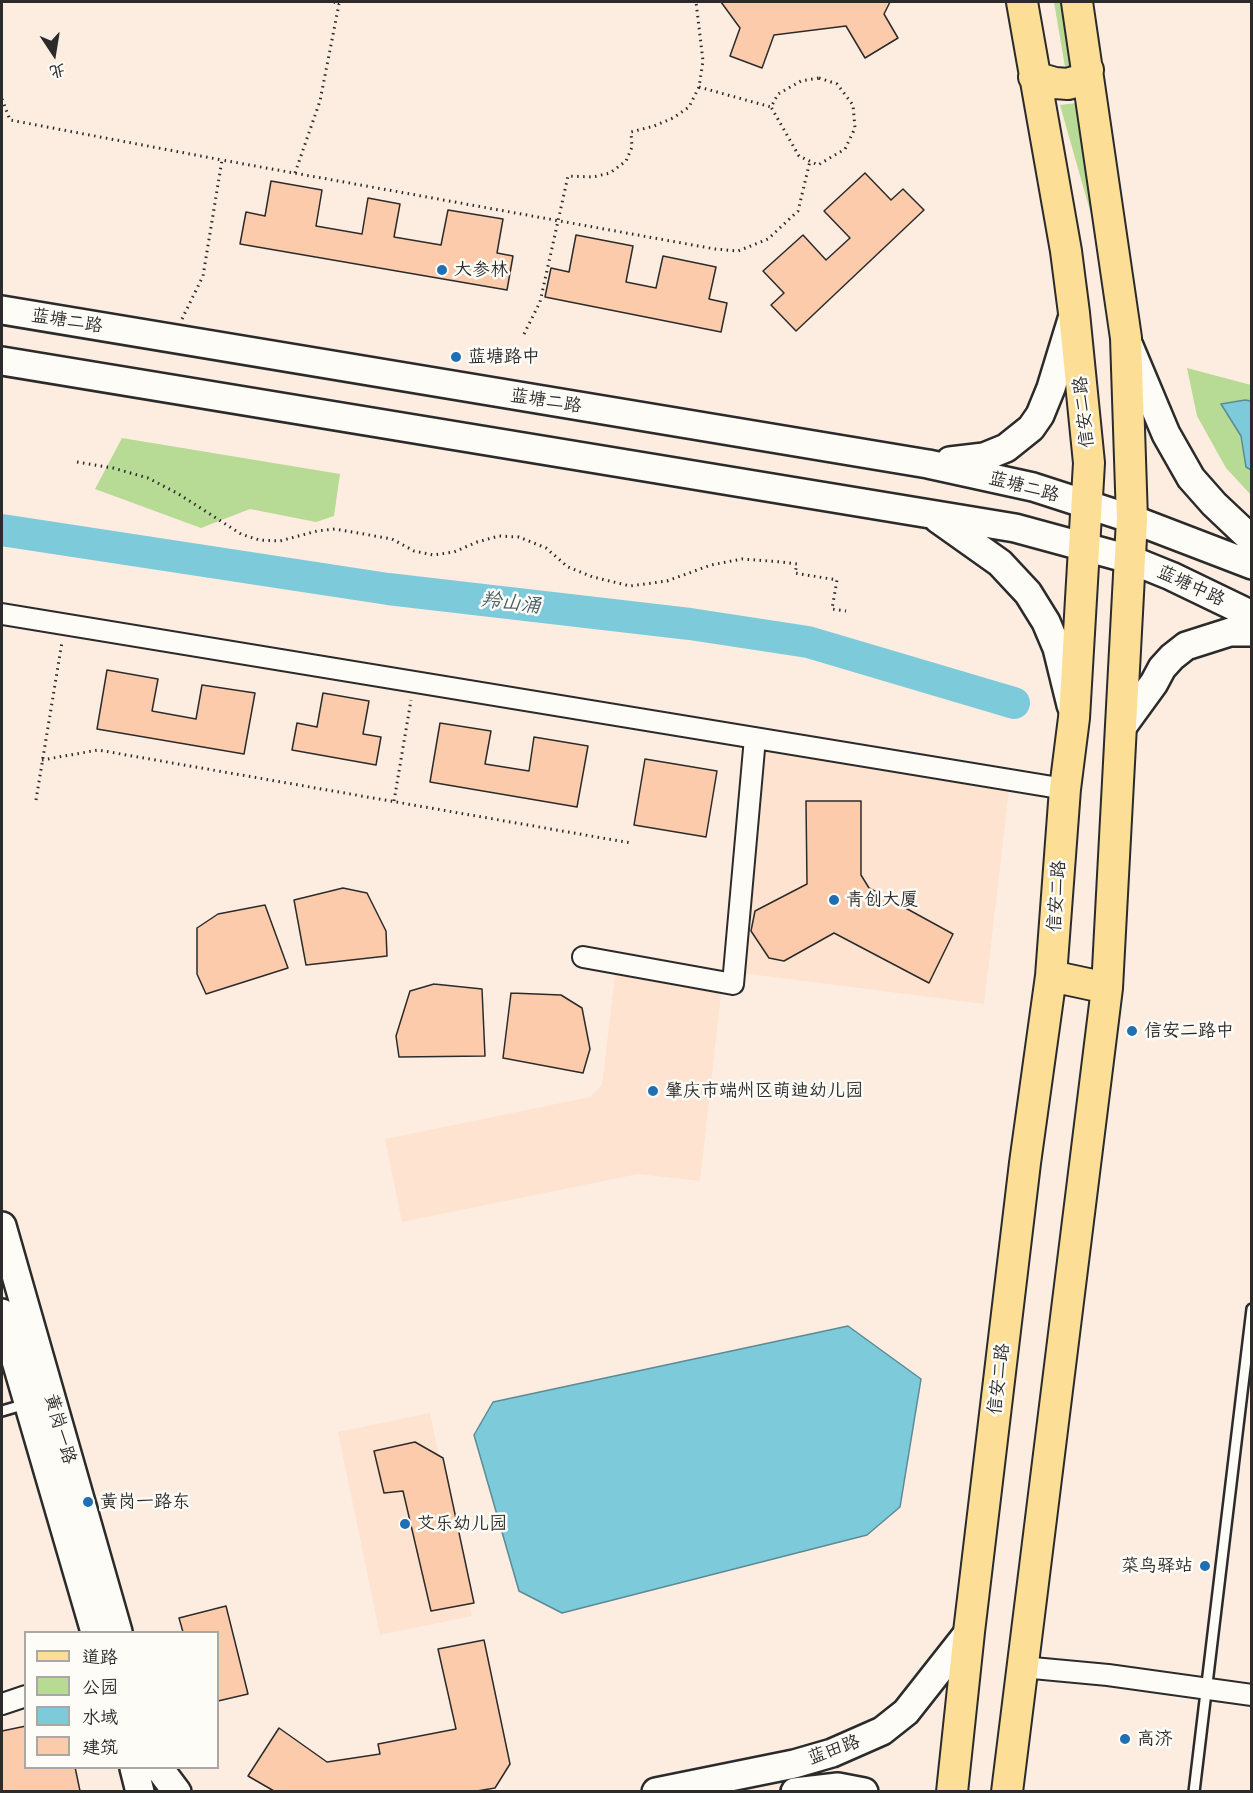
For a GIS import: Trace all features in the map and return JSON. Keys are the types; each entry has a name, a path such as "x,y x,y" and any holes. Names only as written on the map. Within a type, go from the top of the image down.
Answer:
{"main road":[{"name":"信安二路","path":"952,1791 969,1632 1050,976 1065,789 1074,718 1088,505 1089,463 1066,251 1022,2"},
{"path":"1007,1791 1107,988 1132,519 1125,338 1077,2"},
{"path":"1034,77 1068,84 1080,80 1088,70"},
{"name":"蓝塘二路","path":"2,310 927,464 1033,487 1132,519"},
{"path":"927,464 984,457 1006,448 1030,428 1040,415 1052,388 1074,313"},
{"path":"1125,338 1166,434 1191,478 1251,540"},
{"path":"2,361 1015,528 1085,547"},
{"path":"932,515 1000,563 1028,593 1046,622 1057,648 1074,718"},
{"path":"1132,519 1251,565"},
{"name":"蓝塘中路","path":"1085,547 1130,559 1251,615"},
{"path":"1122,727 1162,668 1186,646 1230,632 1251,632"},
{"path":"1050,976 1107,988"},
{"name":"黄岗一路","path":"2,1226 118,1631"},
{"name":"黄岗一路","path":"2,1313 95,1631"},
{"name":"蓝田路","path":"656,1791 794,1764 832,1753 882,1731 906,1712 969,1632"},
{"path":"123,1791 128,1769"},
{"path":"134,1769 140,1791"},
{"path":"158,1769 162,1791"},
{"path":"160,1769 177,1791"},
{"name":"蓝田路","path":"795,1791 838,1787 864,1791"}],"street":[{"path":"2,614 1065,789"},
{"path":"583,957 733,984 755,738"},
{"path":"1022,1667 1108,1675 1251,1695"},
{"path":"2,1704 24,1697"}],"lane":[{"path":"1194,1791 1251,1309"},
{"path":"2,1411 28,1403"}],"path":[{"path":"295,173 320,101 341,3 334,2"},
{"path":"524,334 540,302 568,176 593,177 610,173 626,160 632,147 631,132 673,118 689,107 699,87 703,61 696,2"},
{"path":"699,87 771,107 799,156 818,165 845,149 855,128 853,105 837,84 819,78 801,81 778,94 771,107"},
{"path":"2,99 10,120 558,221 715,249 738,251 768,239 798,211 810,161"},
{"path":"173,339 203,276 222,160"},
{"path":"77,462 113,468 148,478 177,493 241,534 259,540 280,541 317,531 335,529 392,538 414,551 434,555 454,552 498,536 519,537 546,548 568,567 593,577 630,586 667,581 711,565 742,559 782,562 797,564 795,573 837,580 832,609 846,611"},
{"path":"36,800 64,625"},
{"path":"394,801 414,682"},
{"path":"42,760 98,750 631,843"}],"shaded area":[{"path":"766,751 1009,790 984,1004 742,973"},
{"name":"肇庆市端州区萌迪幼儿园","path":"616,967 722,985 700,1181 638,1174 402,1222 385,1139 590,1097 602,1085"},
{"name":"艾乐幼儿园","path":"430,1413 472,1616 380,1635 338,1432"}],"green space":[{"path":"1054,2 1070,2 1079,65 1065,67"},
{"path":"1084,102 1098,239 1060,105"},
{"path":"1187,368 1251,385 1251,495 1226,468 1197,416"},
{"path":"122,438 340,474 334,516 316,522 250,509 201,528 95,489"}],"water":[{"path":"1251,401 1251,470 1246,467 1241,436 1221,404"},
{"path":"848,1326 921,1379 900,1507 867,1535 562,1613 519,1591 474,1435 493,1402"}],"building":[{"path":"721,2 890,2 884,14 898,38 865,58 846,26 774,35 762,68 730,56 740,28"},
{"path":"865,173 891,200 903,189 924,210 796,331 771,305 784,293 763,271 803,235 826,260 850,238 824,211"},
{"path":"271,181 322,190 316,226 362,234 368,198 400,204 394,237 441,245 448,210 503,219 497,253 513,256 507,290 240,244 246,212 265,216"},
{"path":"576,235 633,246 626,282 656,288 663,256 716,267 709,299 727,303 721,332 545,297 551,268 569,272"},
{"path":"107,670 158,679 152,711 196,719 202,685 255,693 244,754 97,729"},
{"path":"323,693 369,701 363,734 381,737 376,765 292,750 297,723 317,727"},
{"path":"440,723 491,731 485,764 529,771 534,737 588,746 577,807 430,782"},
{"path":"645,759 717,771 706,837 634,825"},
{"name":"青创大厦","path":"806,801 861,801 861,875 869,888 953,934 929,983 834,933 784,961 769,958 751,931 755,911 807,884"},
{"path":"343,888 367,893 386,931 387,956 306,965 294,900"},
{"path":"265,905 288,968 206,994 197,974 197,928 218,914"},
{"path":"434,984 482,989 485,1056 399,1057 396,1036 410,991"},
{"path":"511,993 561,995 582,1008 590,1049 583,1073 503,1058"},
{"path":"415,1442 443,1458 474,1603 431,1611 403,1491 384,1493 374,1451"},
{"path":"226,1606 248,1694 219,1701 219,1631 183,1631 179,1618"},
{"path":"484,1640 510,1764 495,1788 477,1791 274,1791 248,1776 279,1728 327,1762 380,1754 378,1744 456,1729 438,1649"},
{"path":"24,1726 24,1769 75,1769 80,1791 2,1791 2,1731"}],"waterway":[{"name":"羚山涌","path":"2,530 388,589 690,624 808,642 1014,703"}],"place":[{"name":"大参林","path":"442,270"},
{"name":"蓝塘路中","path":"456,357"},
{"name":"青创大厦","path":"834,900"},
{"name":"信安二路中","path":"1132,1031"},
{"name":"肇庆市端州区萌迪幼儿园","path":"653,1091"},
{"name":"黄岗一路东","path":"88,1502"},
{"name":"艾乐幼儿园","path":"405,1524"},
{"name":"菜鸟驿站","path":"1205,1566"},
{"name":"高济","path":"1125,1739"}]}
